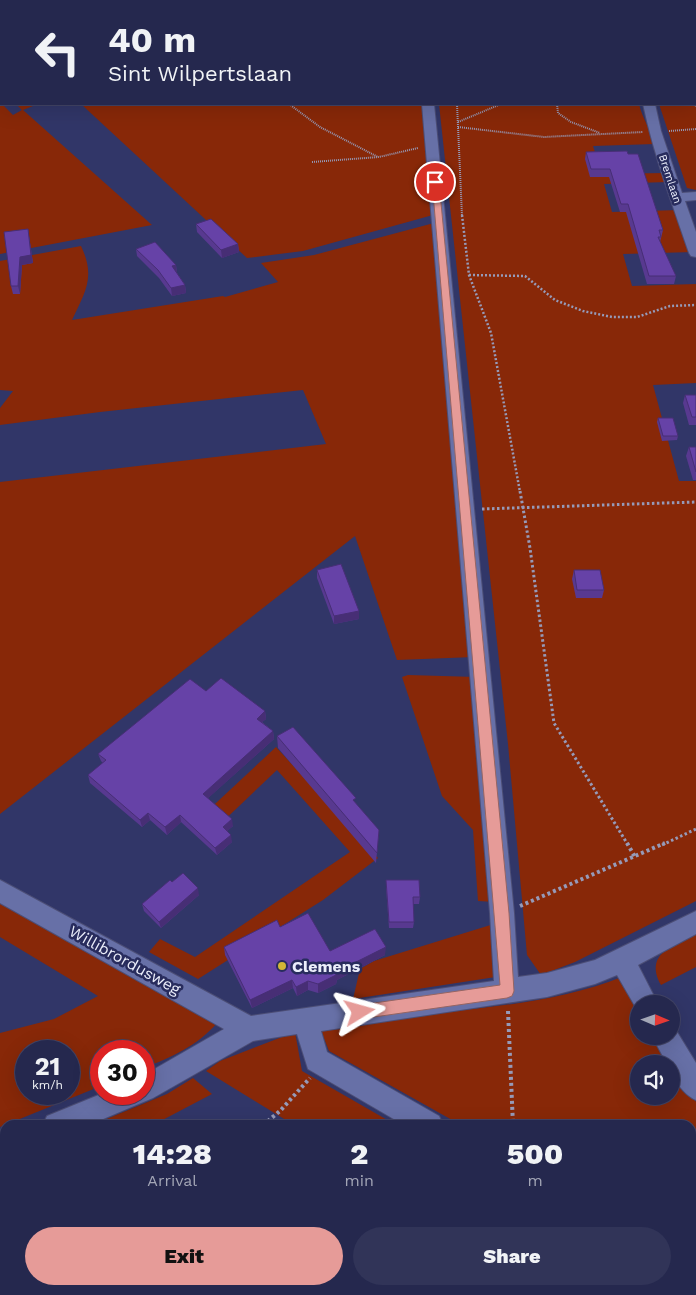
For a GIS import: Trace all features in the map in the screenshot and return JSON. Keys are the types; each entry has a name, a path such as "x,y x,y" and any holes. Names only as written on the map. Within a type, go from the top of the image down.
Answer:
{"street":[{"path":"428,105 502,913 507,991"},
{"name":"Bremlaan","path":"649,105 655,132 696,253"},
{"path":"676,197 696,196"},
{"name":"Willibrordusweg","path":"0,891 250,1029"},
{"path":"155,1084 250,1029 548,985 595,972 622,961 696,922"},
{"path":"622,961 641,995"},
{"path":"305,1020 317,1060 421,1120"},
{"path":"670,1045 696,1087"},
{"path":"69,1120 106,1105"}],"path":[{"path":"290,105 298,113 356,147 379,157"},
{"path":"457,105 461,211 469,275 491,333 523,508 554,723 635,857"},
{"path":"458,122 499,105"},
{"path":"557,105 558,113 571,122 603,134"},
{"path":"458,127 544,136 696,129"},
{"path":"312,162 379,157 432,145"},
{"path":"469,275 525,276 556,300 583,311 612,317 637,317 670,306 696,305"},
{"path":"464,510 696,502"},
{"path":"502,913 696,829"},
{"path":"507,991 513,1120"},
{"path":"270,1120 280,1112 325,1064"}],"shaded area":[{"path":"0,105 3,105 13,115 22,110 17,105 36,105 23,110 152,225 0,254"},
{"path":"82,105 423,105 433,215 303,251 247,258"},
{"path":"439,105 639,105 655,144 593,146 602,174 665,173 668,182 604,184 612,212 679,210 693,252 623,254 632,286 696,284 696,383 653,385 679,481 696,481 696,901 575,962 541,975 527,955 508,744"},
{"path":"659,105 696,105 696,190 687,188"},
{"path":"434,223 474,657 397,660 355,536 0,814 0,482 326,444 303,390 0,425 0,408 13,391 0,390 0,261 81,246 88,267 88,276 85,292 72,320 225,297 278,282 261,263 314,255"},
{"path":"408,675 476,677 495,902 478,901 473,830 442,796 402,677"},
{"path":"276,747 378,858 323,900 198,979 149,952 160,939 195,957 350,852 277,770 216,828 202,816"},
{"path":"0,901 217,1023 201,1038 183,1050 155,1064 155,1040 90,1040 90,1090 80,1095 80,1040 15,1040 15,1105 54,1105 17,1120 0,1120 0,1033 54,1019 98,996 0,937"},
{"path":"497,923 502,976 353,999 360,969 374,961"},
{"path":"696,933 696,967 661,985 656,965 659,958 670,947"},
{"path":"624,976 634,995 630,995 630,1045 663,1045 669,1055 630,1055 630,1105 680,1105 680,1074 696,1102 696,1120 452,1120 329,1051 320,1028 484,1008 565,994"},
{"path":"295,1032 302,1071 387,1120 286,1120 206,1071 220,1061"},
{"path":"193,1078 212,1094 163,1120 104,1120 140,1105 155,1105 155,1099"}],"building":[{"path":"627,151 628,154 638,154 663,230 659,230 661,237 658,237 676,276 649,276 628,204 621,204 610,169 591,169 586,152"},
{"path":"211,219 238,244 221,250 196,224"},
{"path":"28,229 31,255 20,257 18,286 11,286 4,232"},
{"path":"155,242 176,265 172,266 185,285 171,288 158,270 136,249"},
{"path":"685,395 696,395 696,417 692,417"},
{"path":"658,418 673,418 678,436 663,436"},
{"path":"689,447 696,447 696,472"},
{"path":"341,564 359,611 334,616 317,570"},
{"path":"574,570 600,570 604,590 577,590"},
{"path":"221,678 265,711 257,719 273,731 203,794 232,819 223,827 231,835 215,848 180,815 165,827 148,813 140,820 88,775 106,760 98,754 190,679 206,691"},
{"path":"293,727 356,798 353,800 379,830 377,853 277,736"},
{"path":"183,873 198,888 159,922 142,904 170,880 172,882"},
{"path":"386,880 419,880 420,897 413,897 414,922 389,922"},
{"name":"Clemens","path":"308,913 330,951 375,929 386,947 336,972 336,975 318,984 308,981 296,987 292,980 250,1000 224,947 277,920 280,927"}],"place":[{"name":"Clemens","path":"282,966"}],"route":[{"path":"360,1012 507,991 502,913 435,182"}]}
